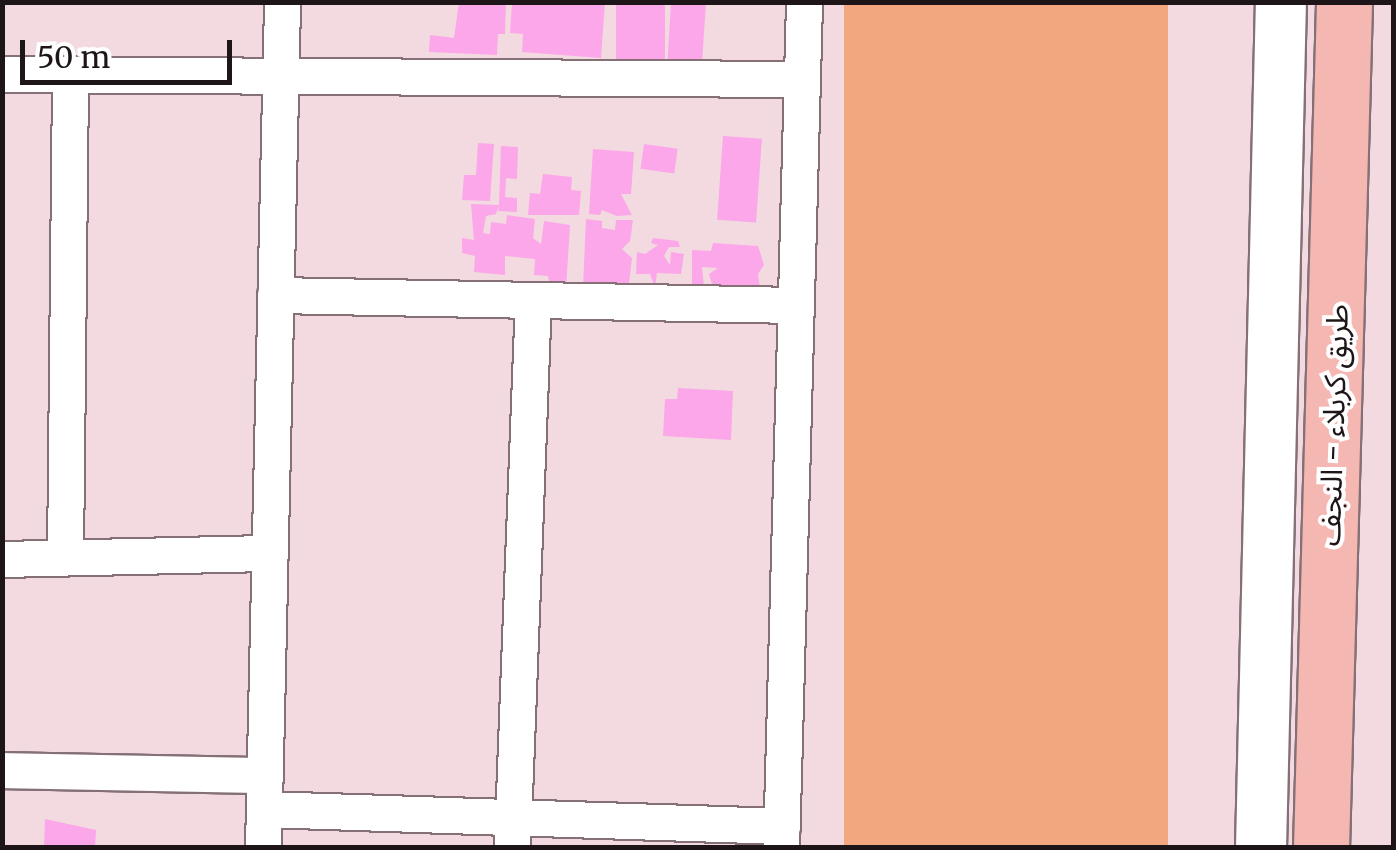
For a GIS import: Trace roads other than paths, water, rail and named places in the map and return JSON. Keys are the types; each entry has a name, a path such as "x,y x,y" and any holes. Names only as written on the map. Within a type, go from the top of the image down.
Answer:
{"highway":[{"name":"طريق کربلاء - النجف","path":"1321,848 1344,2"}],"main road":[{"path":"1261,848 1281,2"}],"street":[{"path":"263,848 282,2"},
{"path":"2,770 264,792 513,833 782,837 804,2"},
{"path":"2,74 802,80"},
{"path":"65,557 70,75"},
{"path":"275,296 794,305"},
{"path":"513,833 533,300"},
{"path":"2,558 270,553"}]}
